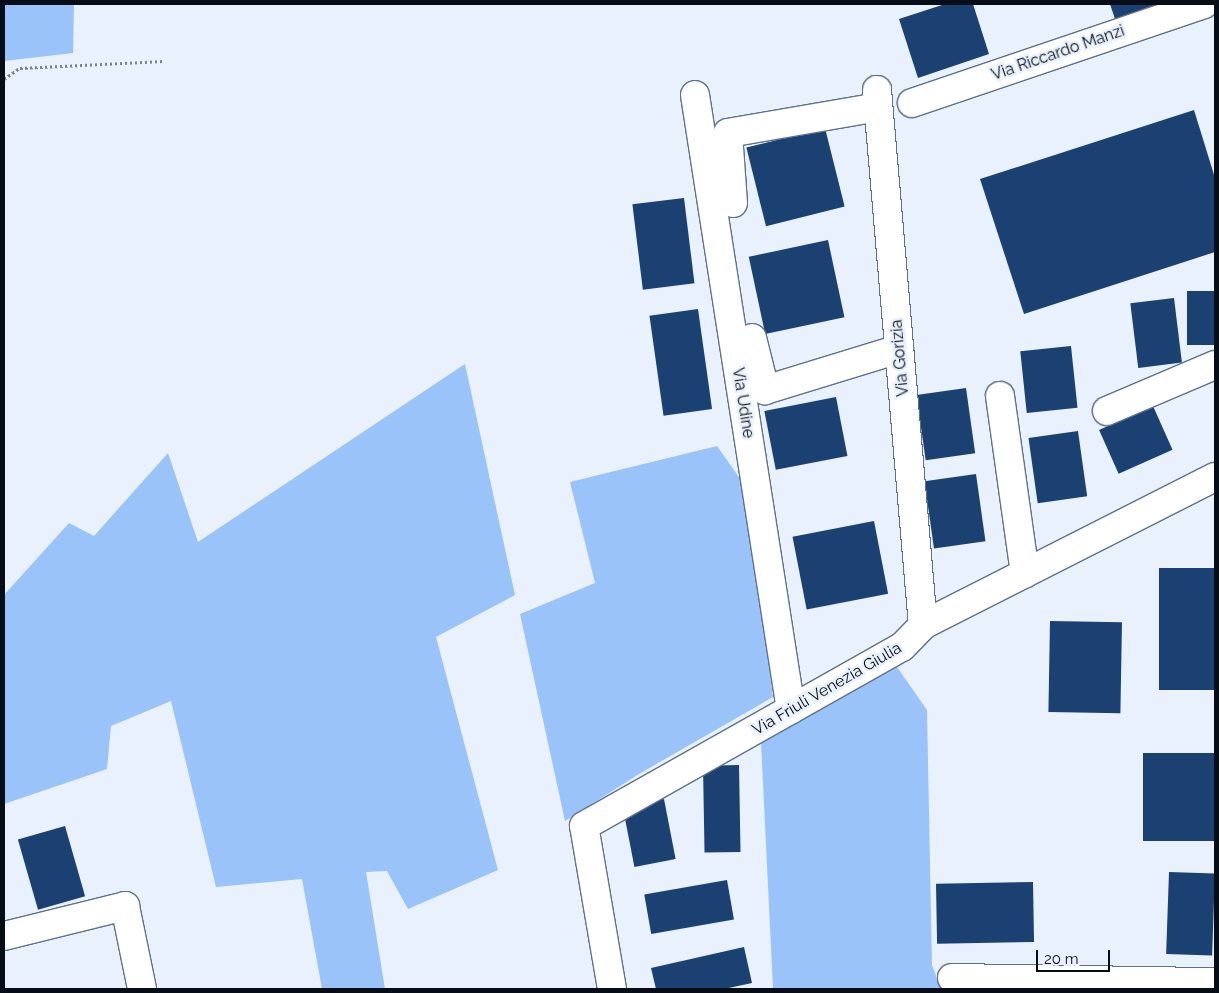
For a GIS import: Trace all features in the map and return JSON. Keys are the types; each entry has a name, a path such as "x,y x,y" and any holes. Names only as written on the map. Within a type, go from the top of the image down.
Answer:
{"street":[{"name":"Via Riccardo Manzi","path":"912,103 1204,4"},
{"name":"Via Udine","path":"695,95 791,710"},
{"name":"Via Gorizia","path":"733,203 728,133 877,99 923,625"},
{"path":"752,338 765,390 899,349"},
{"path":"1107,411 1215,366"},
{"path":"1000,396 1025,573"},
{"name":"Via Friuli Venezia Giulia","path":"612,989 584,826 902,647 923,625 1215,477"},
{"path":"4,936 125,906 142,989"},
{"path":"952,978 1215,982"}],"path":[{"path":"4,78 20,68 164,61"}],"shaded area":[{"path":"4,4 74,4 73,53 4,61"},
{"path":"465,364 515,595 436,637 498,870 408,909 387,871 366,872 385,989 322,989 302,879 216,887 171,701 111,726 107,769 4,804 4,595 69,523 94,536 168,453 198,542"},
{"path":"717,446 746,487 773,697 639,774 565,821 520,614 595,583 570,482"},
{"path":"897,667 927,710 932,965 941,989 773,989 761,742"}],"building":[{"path":"945,4 973,4 989,54 918,78 899,19"},
{"path":"1110,4 1161,4 1116,22"},
{"path":"1194,110 1215,178 1215,252 1024,314 980,179"},
{"path":"825,128 845,207 766,226 746,148"},
{"path":"684,198 694,283 643,290 632,204"},
{"path":"828,240 844,317 765,334 749,257"},
{"path":"1187,291 1215,291 1215,345 1187,345"},
{"path":"1174,298 1182,363 1138,368 1130,303"},
{"path":"698,309 712,409 664,416 649,316"},
{"path":"1071,346 1077,408 1027,413 1020,351"},
{"path":"966,388 975,453 926,460 916,395"},
{"path":"836,397 847,456 776,470 764,411"},
{"path":"1153,406 1173,450 1119,474 1099,430"},
{"path":"1078,431 1087,496 1038,503 1028,438"},
{"path":"976,474 985,541 934,549 925,481"},
{"path":"874,521 888,594 807,609 793,537"},
{"path":"1159,568 1215,568 1215,690 1159,690"},
{"path":"1050,621 1122,622 1120,713 1048,712"},
{"path":"1143,753 1215,753 1215,841 1143,841"},
{"path":"739,765 741,852 705,853 703,766"},
{"path":"664,799 676,859 634,867 623,807"},
{"path":"65,826 85,896 38,910 18,840"},
{"path":"1169,872 1215,874 1212,956 1166,954"},
{"path":"727,880 734,919 651,934 644,895"},
{"path":"1033,882 1034,942 937,944 936,884"},
{"path":"744,947 752,983 724,989 656,989 651,968"}]}
